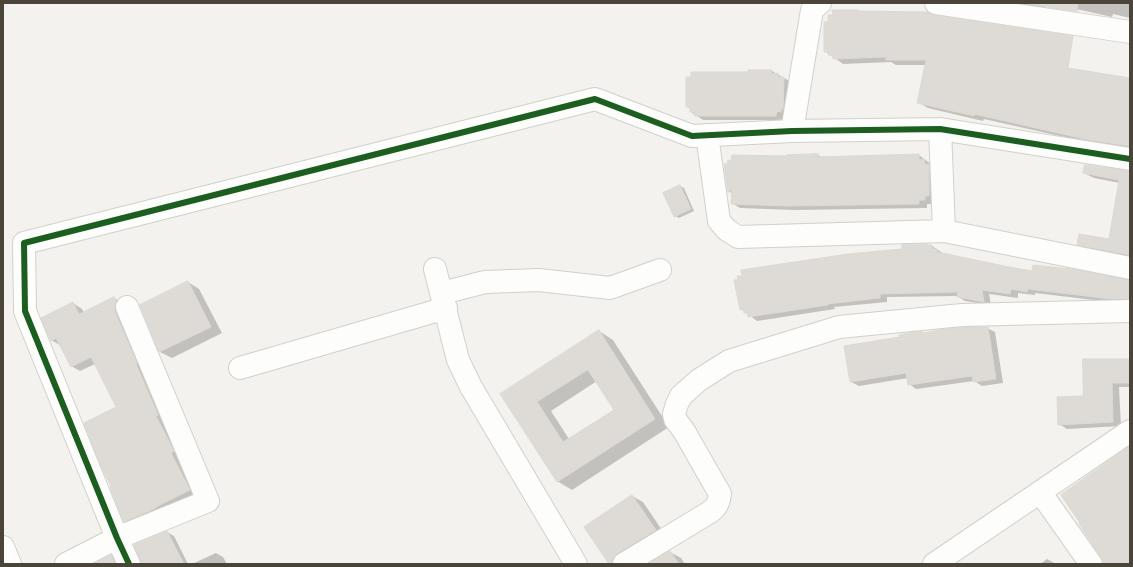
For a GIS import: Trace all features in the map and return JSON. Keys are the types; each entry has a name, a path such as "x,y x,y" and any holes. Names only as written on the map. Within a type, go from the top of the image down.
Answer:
{"street":[{"path":"792,131 812,10 820,3"},
{"path":"936,3 1130,32"},
{"path":"129,564 117,538 26,311 24,243 595,99 692,136 792,131 940,129 1130,159"},
{"path":"940,129 944,232"},
{"path":"706,135 719,220 727,230 738,237 944,232 1130,268"},
{"path":"435,269 458,360 468,380 576,564"},
{"path":"240,368 444,301 485,282 539,280 610,288 660,270"},
{"path":"66,564 117,538 208,501 127,306"},
{"path":"624,564 710,512 718,503 720,494 674,414 676,404 681,396 698,380 729,361 839,327 962,315 1130,311"},
{"path":"934,564 1130,431"},
{"path":"1040,492 1091,564"},
{"path":"3,547 10,564"}],"building":[{"path":"1021,3 1078,3 1077,11"},
{"path":"832,10 928,12 934,15 1073,36 1068,68 1130,78 1130,146 1089,140 974,114 974,116 917,103 926,60 886,60 886,57 833,59 833,55 828,55 829,52 824,52 824,22 828,22 828,15 833,15"},
{"path":"748,70 772,70 772,74 778,73 778,77 784,77 783,109 781,109 781,112 777,111 776,116 694,116 694,112 690,112 690,107 686,107 686,77 691,77 691,72 748,72"},
{"path":"818,154 818,157 919,154 919,160 924,159 925,165 929,164 929,196 925,196 925,200 919,200 919,204 787,206 731,204 732,190 728,192 724,164 727,164 728,160 731,161 732,155 788,156 787,155"},
{"path":"1085,165 1130,171 1130,255 1077,245 1079,234 1109,239 1119,180 1083,173"},
{"path":"680,185 691,209 674,217 663,193"},
{"path":"902,245 932,245 932,249 937,249 937,252 1009,267 1032,271 1033,265 1071,269 1130,280 1130,299 1111,299 1028,289 1027,292 1011,289 1010,294 982,290 984,302 957,297 958,292 880,294 880,298 827,304 828,305 748,317 747,313 744,313 743,309 740,310 734,280 738,280 737,276 742,276 741,270 848,254 902,249"},
{"path":"188,281 211,327 159,352 140,305"},
{"path":"114,297 116,301 115,312 158,415 156,416 174,451 171,453 190,490 156,508 124,522 110,487 111,486 101,466 84,423 116,407 91,357 71,367 56,338 51,341 41,318 73,302 79,314"},
{"path":"963,327 988,327 996,379 973,382 972,376 908,385 906,373 850,382 844,346 900,337 899,335 913,332 922,331 923,333"},
{"path":"599,330 655,419 557,482 500,394","holes":["588,370 614,410 563,442 537,402"]},
{"path":"1083,359 1130,359 1129,383 1112,383 1113,422 1058,425 1057,397 1083,396"},
{"path":"1130,446 1130,564 1103,564 1101,557 1061,495"},
{"path":"632,495 656,530 618,553 613,558 612,564 609,564 584,527"},
{"path":"167,531 184,564 141,564 134,545"},
{"path":"670,551 679,564 648,564"},
{"path":"111,555 115,564 94,564"}],"cycle path":[{"path":"129,564 117,538 25,311 24,243 595,99 692,136 792,131 940,129 1130,159"}]}
